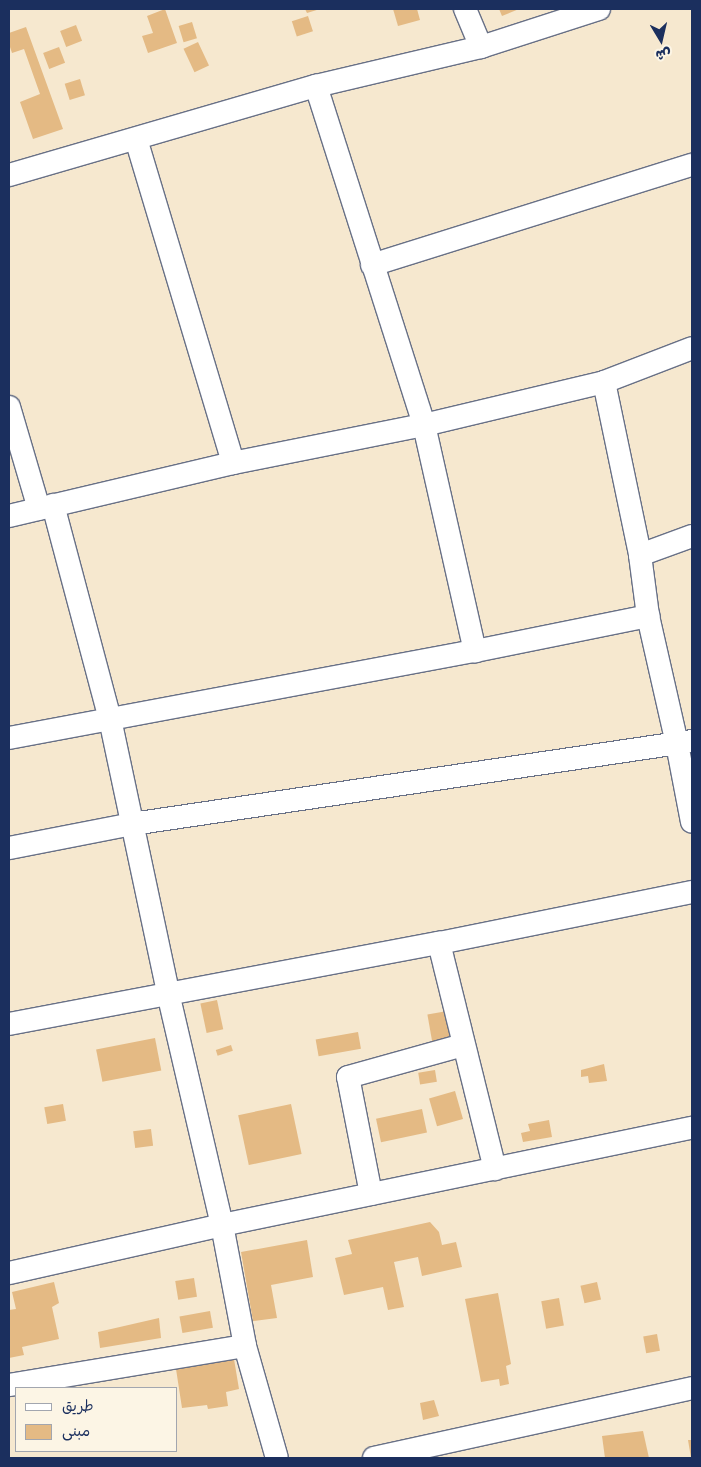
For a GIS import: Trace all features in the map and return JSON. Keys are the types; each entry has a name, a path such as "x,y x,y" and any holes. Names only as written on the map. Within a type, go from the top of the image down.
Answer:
{"street":[{"path":"465,9 481,47"},
{"path":"9,175 316,86 481,47 599,9"},
{"path":"316,86 424,424 476,651"},
{"path":"136,139 233,463"},
{"path":"372,265 692,165"},
{"path":"9,516 233,463 424,424 604,382 692,348"},
{"path":"604,382 640,555 648,616 685,742 692,822"},
{"path":"9,408 46,507 110,719 168,993 222,1225 245,1346 277,1458"},
{"path":"640,555 692,536"},
{"path":"9,738 476,651 648,616"},
{"path":"9,848 132,824 685,742"},
{"path":"9,1024 439,943 692,892"},
{"path":"439,943 495,1169"},
{"path":"372,1194 348,1077 463,1046"},
{"path":"9,1273 222,1225 692,1128"},
{"path":"9,1385 245,1346"},
{"path":"374,1458 692,1388"}],"building":[{"path":"165,9 177,43 148,53 142,36 153,33 147,16"},
{"path":"305,9 320,9 307,13"},
{"path":"393,9 417,9 420,20 398,26"},
{"path":"499,9 519,9 502,16"},
{"path":"308,16 313,31 297,36 292,21"},
{"path":"192,22 197,38 184,42 179,26"},
{"path":"76,25 82,41 66,47 60,31"},
{"path":"26,27 63,129 33,139 20,102 40,94 24,49 12,53 9,44 9,33"},
{"path":"198,42 209,66 194,72 183,49"},
{"path":"59,47 65,63 49,69 43,53"},
{"path":"80,79 85,95 70,100 65,84"},
{"path":"217,1000 223,1029 207,1033 200,1004"},
{"path":"453,1010 459,1043 433,1048 427,1015"},
{"path":"358,1032 361,1049 319,1056 316,1039"},
{"path":"155,1038 161,1070 102,1082 96,1049"},
{"path":"231,1045 233,1051 218,1056 216,1050"},
{"path":"604,1064 607,1081 589,1083 588,1076 581,1077 581,1070"},
{"path":"435,1070 437,1082 420,1085 418,1073"},
{"path":"455,1091 463,1119 437,1126 429,1098"},
{"path":"63,1104 66,1121 47,1124 44,1107"},
{"path":"291,1104 302,1154 249,1165 238,1115"},
{"path":"422,1109 427,1132 381,1142 376,1119"},
{"path":"549,1120 552,1137 523,1142 521,1133 530,1131 528,1124"},
{"path":"151,1129 153,1146 135,1148 133,1131"},
{"path":"430,1222 439,1232 442,1245 456,1242 462,1267 422,1276 418,1257 394,1262 404,1307 388,1310 383,1287 344,1295 335,1258 352,1254 348,1240"},
{"path":"307,1240 313,1277 271,1285 277,1318 253,1321 241,1252"},
{"path":"194,1278 197,1297 178,1300 175,1281"},
{"path":"54,1282 59,1303 52,1307 59,1339 22,1347 24,1355 9,1358 9,1310 16,1309 12,1292"},
{"path":"597,1282 601,1300 584,1303 580,1286"},
{"path":"498,1293 511,1364 506,1366 509,1384 500,1386 499,1379 481,1382 465,1299"},
{"path":"559,1298 564,1326 546,1329 541,1301"},
{"path":"210,1311 213,1328 182,1333 179,1316"},
{"path":"159,1318 161,1338 100,1348 98,1332"},
{"path":"657,1334 660,1351 646,1353 643,1336"},
{"path":"234,1359 239,1389 226,1392 228,1406 208,1409 207,1405 182,1408 176,1369"},
{"path":"434,1400 439,1416 423,1420 420,1403"},
{"path":"643,1431 649,1458 605,1458 602,1436"},
{"path":"688,1440 692,1440 692,1458 691,1458"}]}
